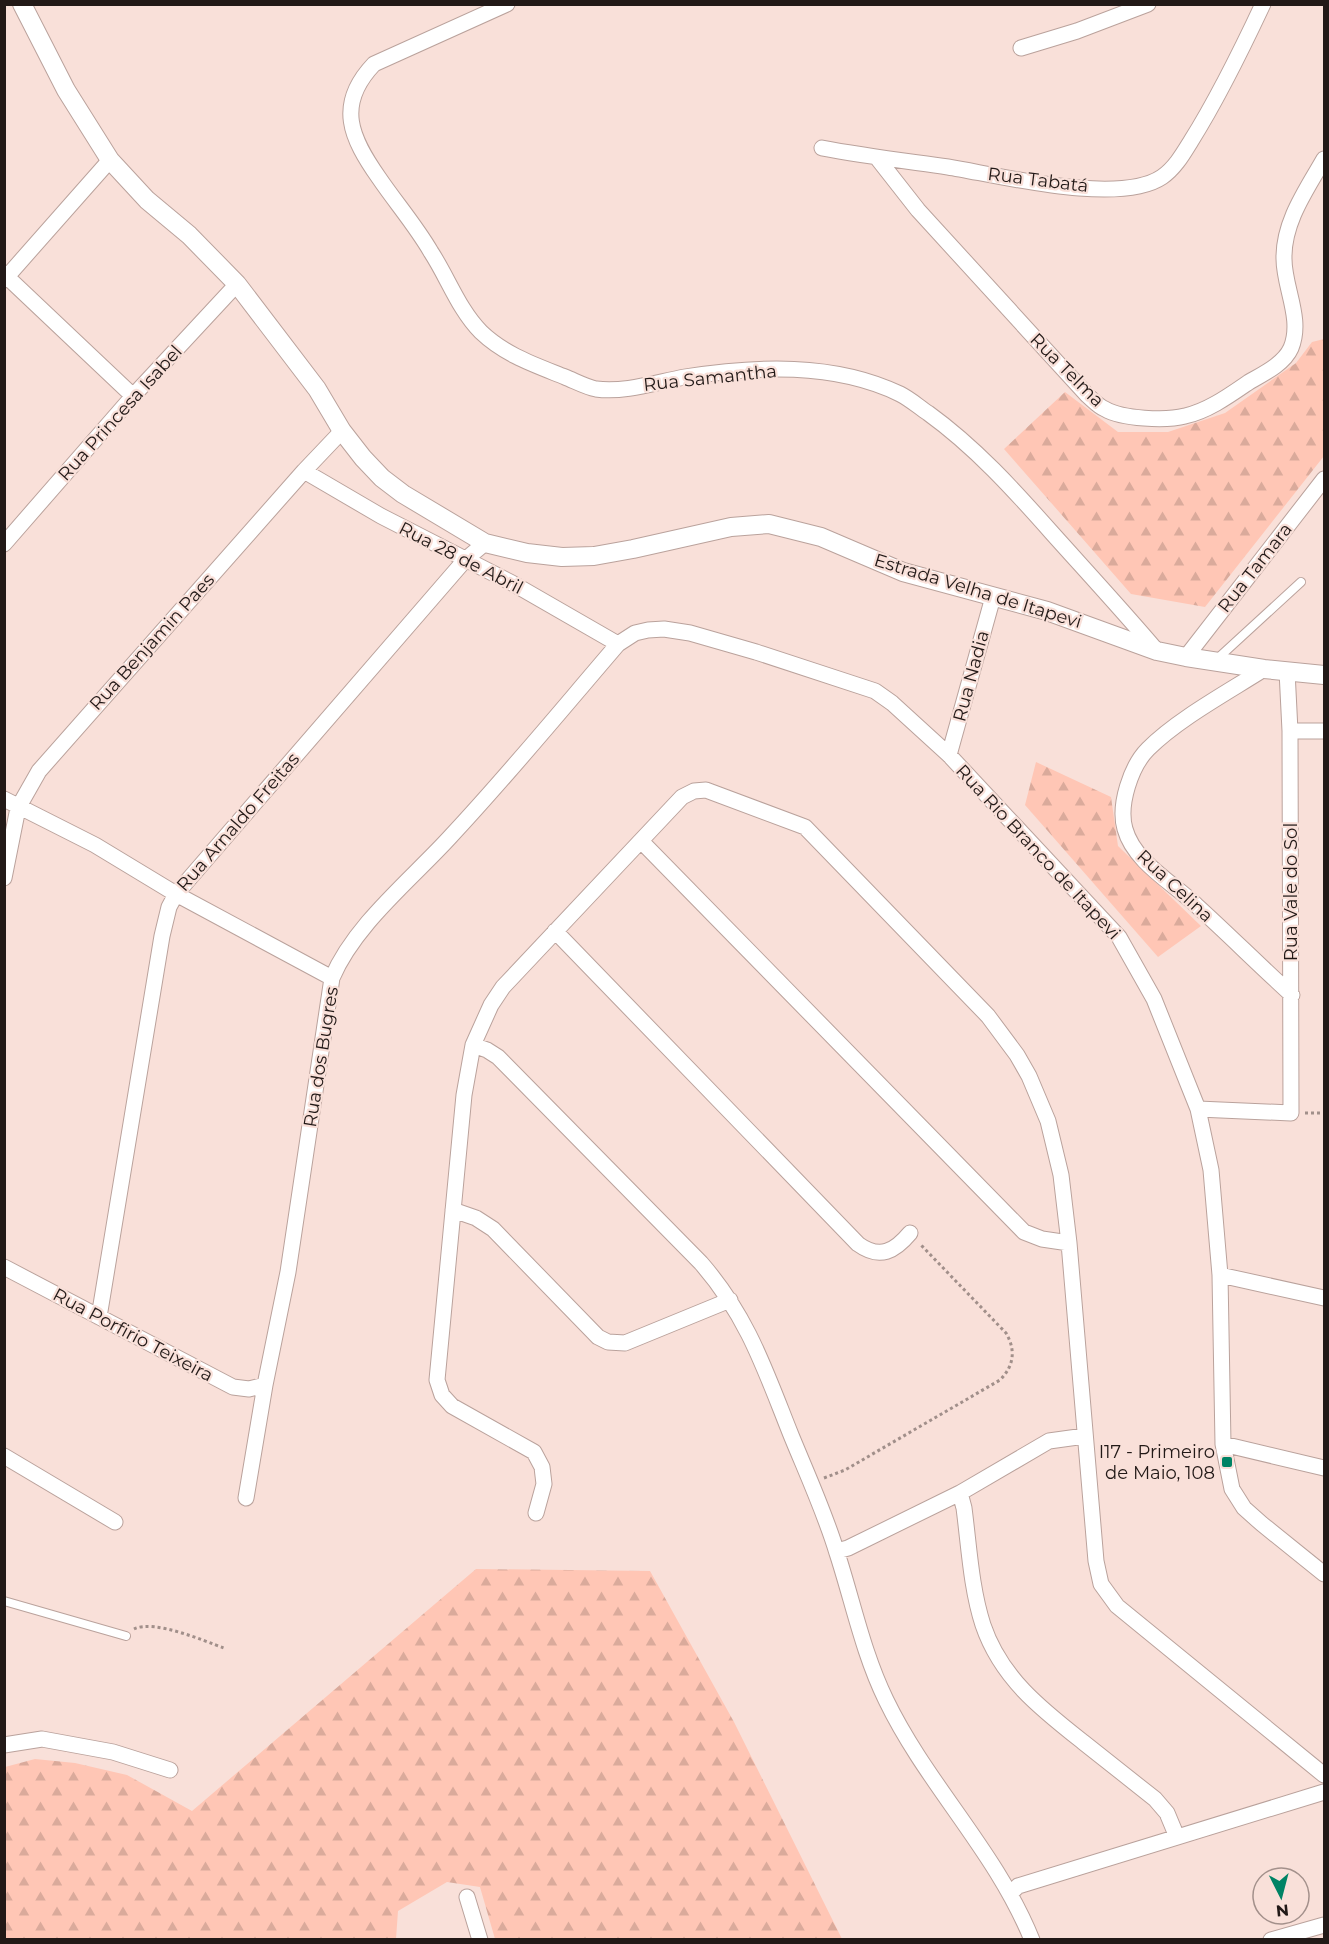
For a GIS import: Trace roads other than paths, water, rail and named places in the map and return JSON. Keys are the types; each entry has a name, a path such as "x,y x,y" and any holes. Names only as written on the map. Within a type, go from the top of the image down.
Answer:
{"street":[{"name":"Estrada Velha de Itapevi","path":"22,4 66,90 110,160 147,200 189,235 237,284 317,389 342,431 363,458 382,478 435,515 485,543 527,553 562,557 594,556 731,527 769,524 821,537 903,572 1047,611 1157,651 1264,669 1324,675"},
{"name":"Rua Samantha","path":"507,4 374,64 363,75 355,89 351,115 354,138 366,160 432,252 458,301 478,330 496,345 518,358 595,388 615,389 687,377 769,370 829,373 881,386 903,395 966,442 1019,496 1157,651"},
{"path":"1021,48 1077,32 1148,4"},
{"name":"Rua Tabatá","path":"822,148 878,159 947,167 1063,187 1113,189 1142,186 1162,177 1179,160 1202,124 1263,4"},
{"name":"Rua Telma","path":"878,159 918,210 1087,395 1106,410 1139,418 1164,419 1185,416 1205,409 1266,372 1287,356 1293,340 1295,323 1286,274 1285,247 1291,219 1324,159"},
{"path":"110,160 6,277 133,396"},
{"name":"Rua Princesa Isabel","path":"4,544 133,396 237,284"},
{"name":"Rua Benjamin Paes","path":"4,878 18,808 39,771 342,431"},
{"name":"Rua 28 de Abril","path":"304,471 381,516 512,583 618,644"},
{"name":"Rua Tamara","path":"1186,657 1324,479"},
{"name":"Rua Arnaldo Freitas","path":"99,1317 162,936 176,894 465,560 485,543"},
{"name":"Rua Nadia","path":"949,755 993,597"},
{"name":"Rua Rio Branco de Itapevi","path":"618,644 635,633 664,629 690,633 756,651 875,691 892,703 949,755 1119,937 1154,999 1198,1109 1211,1170 1220,1275 1223,1444 1232,1489 1244,1508 1324,1574"},
{"name":"Rua dos Bugres","path":"246,1498 265,1385 288,1272 332,978 339,961 371,920 452,836 618,644"},
{"name":"Rua Celina","path":"1264,669 1166,732 1146,751 1128,786 1123,807 1125,829 1133,845 1146,862 1196,904 1292,995"},
{"name":"Rua Vale do Sol","path":"1198,1109 1291,1113 1290,731 1287,670"},
{"path":"1290,731 1324,731"},
{"path":"536,1514 544,1484 542,1467 534,1452 452,1406 439,1388 438,1372 464,1095 473,1045 491,1005 503,987 555,931 682,797 700,790 712,792 805,827 988,1016 1017,1055 1039,1098 1056,1148 1061,1175 1069,1243 1097,1573 1106,1592 1117,1606 1324,1774"},
{"path":"4,800 95,845 176,894 332,978"},
{"path":"641,841 1024,1232 1042,1239 1069,1243"},
{"path":"555,931 858,1244 876,1252 891,1251 898,1248 910,1233"},
{"path":"473,1045 498,1057 701,1263 730,1300 753,1341 811,1483 837,1551 871,1667 885,1699 919,1761 977,1840 1010,1894 1032,1940"},
{"path":"453,1210 476,1218 493,1229 598,1337 608,1342 625,1343 730,1300"},
{"name":"Rua Porfirio Teixeira","path":"4,1267 233,1387 249,1389 265,1385"},
{"path":"1220,1275 1324,1298"},
{"path":"837,1551 848,1548 960,1493 1049,1441 1085,1436"},
{"path":"1223,1444 1324,1468"},
{"path":"4,1456 115,1522"},
{"path":"960,1493 978,1606 1000,1662 1035,1704 1155,1799 1167,1813 1177,1837"},
{"path":"4,1745 42,1739 113,1752 170,1770"},
{"path":"1010,1894 1018,1886 1324,1792"},
{"path":"467,1897 480,1940"},
{"path":"1272,1940 1324,1924"}],"lane":[{"path":"1216,661 1301,582"},
{"path":"4,1601 126,1636"}],"place":[{"name":"I17 - Primeiro de Maio, 108","path":"1227,1462"}]}
